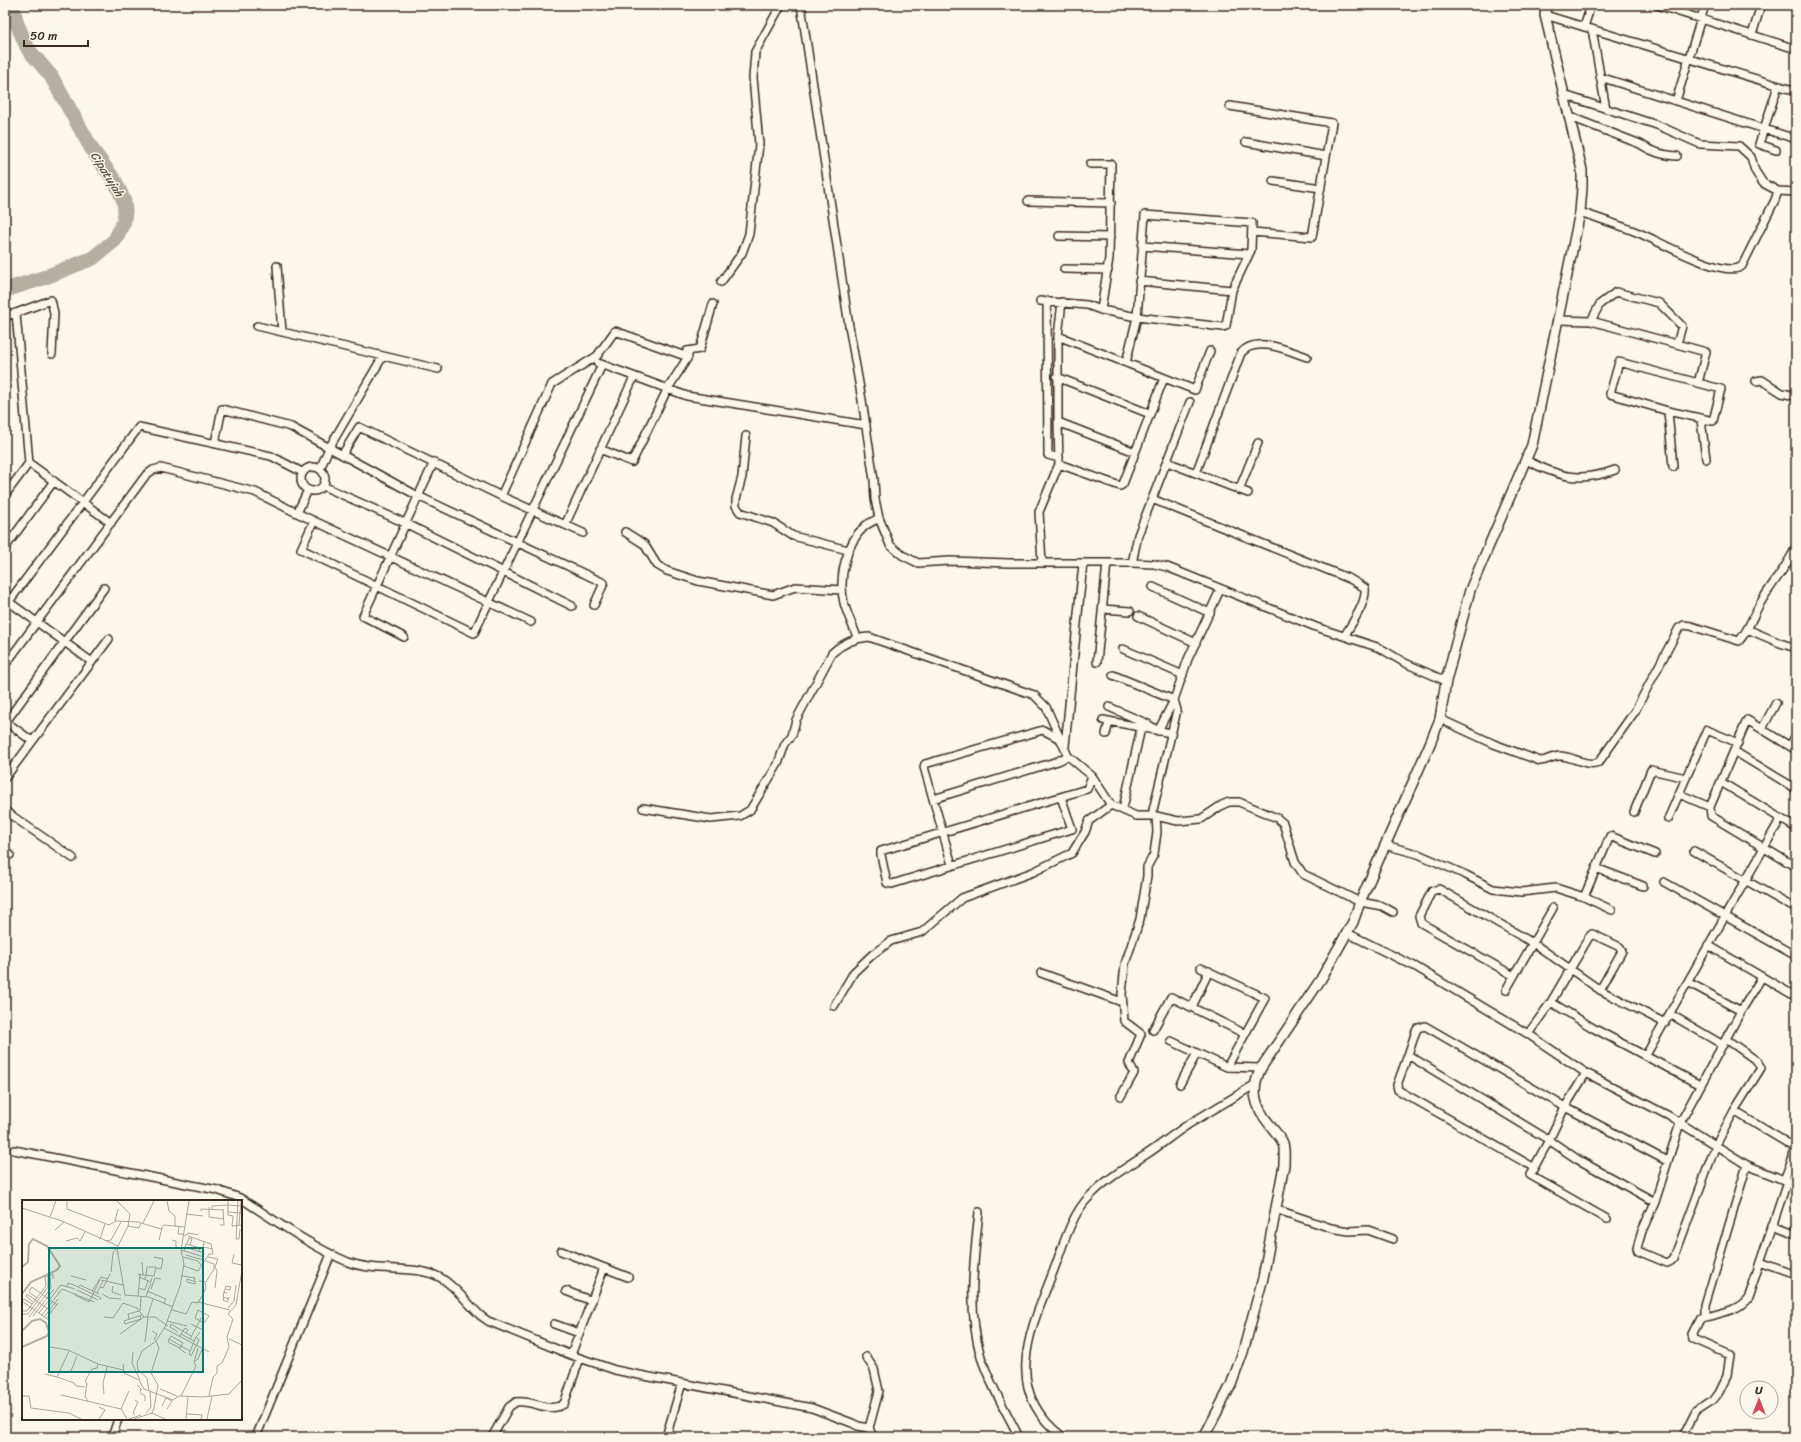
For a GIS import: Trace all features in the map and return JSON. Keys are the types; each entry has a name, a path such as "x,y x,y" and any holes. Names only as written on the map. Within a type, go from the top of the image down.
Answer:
{"street":[{"path":"721,282 742,253 749,234 759,144 753,78 755,52 781,5"},
{"path":"801,5 866,425 878,518 890,544 902,555 918,563 957,561 1154,564 1166,567 1220,590 1316,627 1345,635 1380,648 1405,663 1446,681"},
{"path":"1204,1437 1232,1385 1243,1352 1263,1278 1284,1165 1284,1149 1280,1138 1261,1114 1254,1085 1261,1068 1321,979 1353,922 1360,902 1440,719 1446,681 1470,590 1532,445 1580,212 1582,188 1582,170 1545,15 1546,5"},
{"path":"1584,27 1591,5"},
{"path":"1657,5 1796,49"},
{"path":"1676,101 1705,5"},
{"path":"1752,35 1761,5"},
{"path":"1545,15 1796,91"},
{"path":"1592,29 1606,109"},
{"path":"1600,77 1796,139"},
{"path":"1776,150 1759,144 1778,86"},
{"path":"1564,95 1657,125 1700,144 1739,146 1751,157 1755,172 1763,183 1778,191 1796,192"},
{"path":"1230,106 1332,123 1312,237 1252,232"},
{"path":"1568,116 1640,144 1650,151 1663,155 1677,156"},
{"path":"1246,142 1326,156"},
{"path":"1090,164 1111,164 1108,270 1101,310"},
{"path":"1273,181 1321,188"},
{"path":"1580,212 1640,233 1692,258 1713,266 1738,268 1742,266 1778,191"},
{"path":"1028,201 1111,203"},
{"path":"1126,363 1137,317 1144,216 1146,214 1252,223 1249,254 1232,290 1227,324 1223,327 1137,317 1101,310 1087,305 1043,301 1048,455 1120,486 1123,484 1164,378"},
{"path":"1059,236 1110,237"},
{"path":"1142,246 1249,254"},
{"path":"277,266 282,332"},
{"path":"1064,269 1108,270"},
{"path":"1140,281 1232,290"},
{"path":"1591,321 1600,304 1616,292 1660,303 1682,326 1677,344"},
{"path":"5,316 51,300 54,313 52,354"},
{"path":"1042,563 1039,512 1059,461 1057,377 1058,336 1062,302"},
{"path":"600,449 632,462 667,390 688,357 687,351 700,349 713,304"},
{"path":"5,495 29,462 16,313"},
{"path":"1558,320 1591,321 1706,352 1698,383"},
{"path":"257,326 438,369"},
{"path":"501,496 552,384 597,356 615,331 688,357"},
{"path":"1058,336 1195,390 1210,351"},
{"path":"1196,473 1241,353 1244,349 1253,345 1267,345 1307,357"},
{"path":"320,468 329,448 383,356"},
{"path":"592,360 667,390 687,396 866,425"},
{"path":"1619,362 1721,389 1713,421 1701,420 1668,411 1610,394 1619,362"},
{"path":"314,521 301,549 474,633 602,365"},
{"path":"565,525 634,377"},
{"path":"1057,377 1150,414"},
{"path":"1756,381 1762,380 1782,393 1796,396"},
{"path":"1132,563 1138,535 1190,402"},
{"path":"215,443 222,409 291,426 418,496 604,582 594,605"},
{"path":"1668,411 1673,467"},
{"path":"1701,420 1706,459"},
{"path":"1058,422 1135,452"},
{"path":"342,455 359,426 532,511 583,533"},
{"path":"92,662 37,622 6,602 139,427 271,456 302,472"},
{"path":"746,436 742,477 736,499 736,506 740,512 773,523 793,536 848,550"},
{"path":"1239,490 1258,443"},
{"path":"1048,444 1058,444"},
{"path":"1526,460 1546,470 1579,477 1598,476 1616,470"},
{"path":"29,462 111,523"},
{"path":"404,637 363,616 434,462"},
{"path":"1167,462 1248,493"},
{"path":"309,467 320,468 325,474 323,486 317,490 308,490 301,483 302,472 309,467"},
{"path":"5,665 146,475 153,470 161,468 255,492 531,622"},
{"path":"5,548 54,481"},
{"path":"323,486 405,523 502,573 572,606"},
{"path":"297,513 308,490"},
{"path":"1152,499 1350,579 1365,588 1366,593 1360,610 1345,635"},
{"path":"857,637 842,590 848,550 857,535 866,525 878,518"},
{"path":"625,532 644,544 657,565 668,571 698,581 773,595 795,588 842,590"},
{"path":"1440,719 1494,744 1540,761 1544,761 1553,756 1563,756 1592,764 1597,763 1635,711 1681,626 1691,626 1737,641 1740,639 1761,602 1789,562 1796,547"},
{"path":"933,799 1058,761 1066,753 1083,563"},
{"path":"1097,662 1107,563"},
{"path":"32,741 5,722 104,588"},
{"path":"1153,588 1210,613"},
{"path":"1158,731 1174,700 1196,643 1220,590"},
{"path":"1103,609 1130,610"},
{"path":"1138,616 1196,643"},
{"path":"1747,629 1796,648"},
{"path":"643,808 711,819 740,816 750,810 778,764 785,744 792,735 796,720 832,653 840,645 857,637 868,637 1034,695 1046,708 1062,740 1066,753 1092,776 1111,805 1136,816 1155,813 1178,821 1201,819 1222,805 1229,802 1239,802 1277,818 1283,823 1295,862 1303,874 1360,902 1382,906 1393,912"},
{"path":"5,778 110,639"},
{"path":"1123,649 1183,675"},
{"path":"1113,675 1174,700"},
{"path":"1121,1096 1134,1073 1129,1063 1141,1034 1124,1021 1122,1002 1125,964 1140,919 1148,876 1147,867 1154,854 1157,832 1155,813 1177,710 1174,700"},
{"path":"1762,729 1776,703"},
{"path":"1109,707 1148,724 1158,731"},
{"path":"1796,735 1793,748 1747,720 1710,807 1712,816 1796,867"},
{"path":"1106,734 1106,721 1171,733"},
{"path":"1124,804 1141,728"},
{"path":"952,865 924,767 925,764 1042,730 1062,740"},
{"path":"1668,819 1707,730 1738,743"},
{"path":"1734,751 1796,788"},
{"path":"1634,812 1651,770 1686,778"},
{"path":"1062,797 1072,829 892,884 887,883 881,855 882,851 1087,789 1092,776"},
{"path":"1721,782 1796,828"},
{"path":"1679,794 1710,807"},
{"path":"834,1006 854,972 873,954 891,941 922,932 962,898 1033,872 1072,853 1085,832 1089,821 1111,805"},
{"path":"5,811 73,858"},
{"path":"1646,1055 1781,818"},
{"path":"1584,897 1610,836 1655,854"},
{"path":"1385,845 1418,854 1493,889 1521,892 1556,888 1584,897 1612,910"},
{"path":"1694,850 1796,909"},
{"path":"1596,868 1643,886"},
{"path":"1664,882 1796,956"},
{"path":"1514,976 1421,923 1419,916 1432,891 1439,889 1533,943 1600,990 1665,1023"},
{"path":"1506,990 1553,908"},
{"path":"1347,933 1416,967 1528,1034 1586,1072 1680,1123 1747,1165 1796,1185"},
{"path":"1528,1034 1551,1002 1591,935 1596,934 1620,947 1622,951 1600,990"},
{"path":"1708,945 1793,995"},
{"path":"1201,968 1265,998 1227,1066"},
{"path":"1192,1008 1209,972"},
{"path":"1041,974 1122,1002"},
{"path":"1670,1014 1724,1042 1757,1061 1761,1068 1734,1111 1716,1145 1674,1258 1667,1263 1643,1254 1638,1251 1637,1248 1655,1202 1680,1123 1724,1042 1762,977"},
{"path":"1688,982 1742,1011"},
{"path":"1153,1030 1171,997 1245,1034"},
{"path":"1551,1002 1593,1028 1646,1055 1700,1086"},
{"path":"1533,1167 1398,1090 1398,1085 1418,1028 1425,1026 1565,1106 1667,1161"},
{"path":"1171,1041 1227,1066 1261,1068"},
{"path":"1180,1084 1197,1053"},
{"path":"1408,1055 1549,1140 1578,1160 1655,1202"},
{"path":"1586,1072 1565,1106 1549,1140 1530,1173 1531,1177 1607,1219"},
{"path":"1063,1437 1044,1420 1036,1407 1026,1376 1025,1361 1027,1345 1034,1322 1077,1213 1088,1197 1117,1174 1189,1125 1254,1085"},
{"path":"1683,1437 1696,1411 1713,1400 1717,1395 1727,1375 1729,1363 1729,1354 1694,1339 1693,1334 1701,1318 1734,1309 1743,1304 1748,1298 1794,1157 1794,1147 1734,1111"},
{"path":"14,1150 217,1190 232,1198"},
{"path":"1705,1317 1705,1304 1747,1165"},
{"path":"242,1204 331,1254 350,1262 365,1266 414,1271 440,1278 480,1316 488,1321 571,1355 615,1370 812,1408 858,1426 869,1428"},
{"path":"1275,1209 1331,1228 1349,1231 1368,1230 1393,1239"},
{"path":"979,1212 975,1253 973,1300 978,1344 991,1381 1019,1437"},
{"path":"1772,1225 1796,1234"},
{"path":"561,1251 628,1277"},
{"path":"256,1437 331,1254"},
{"path":"1760,1262 1796,1274"},
{"path":"571,1355 604,1268"},
{"path":"566,1291 592,1301"},
{"path":"554,1324 579,1333"},
{"path":"866,1357 874,1369 878,1391 869,1428 873,1437"},
{"path":"492,1437 509,1407 516,1402 524,1402 548,1408 555,1408 564,1404 580,1358"},
{"path":"666,1437 682,1383"},
{"path":"112,1437 118,1420"}],"waterway":[{"name":"Cipatujah","path":"5,290 43,278 93,258 115,240 124,221 125,211 124,201 115,181 93,151 51,76 28,49 17,24 12,5"}]}
